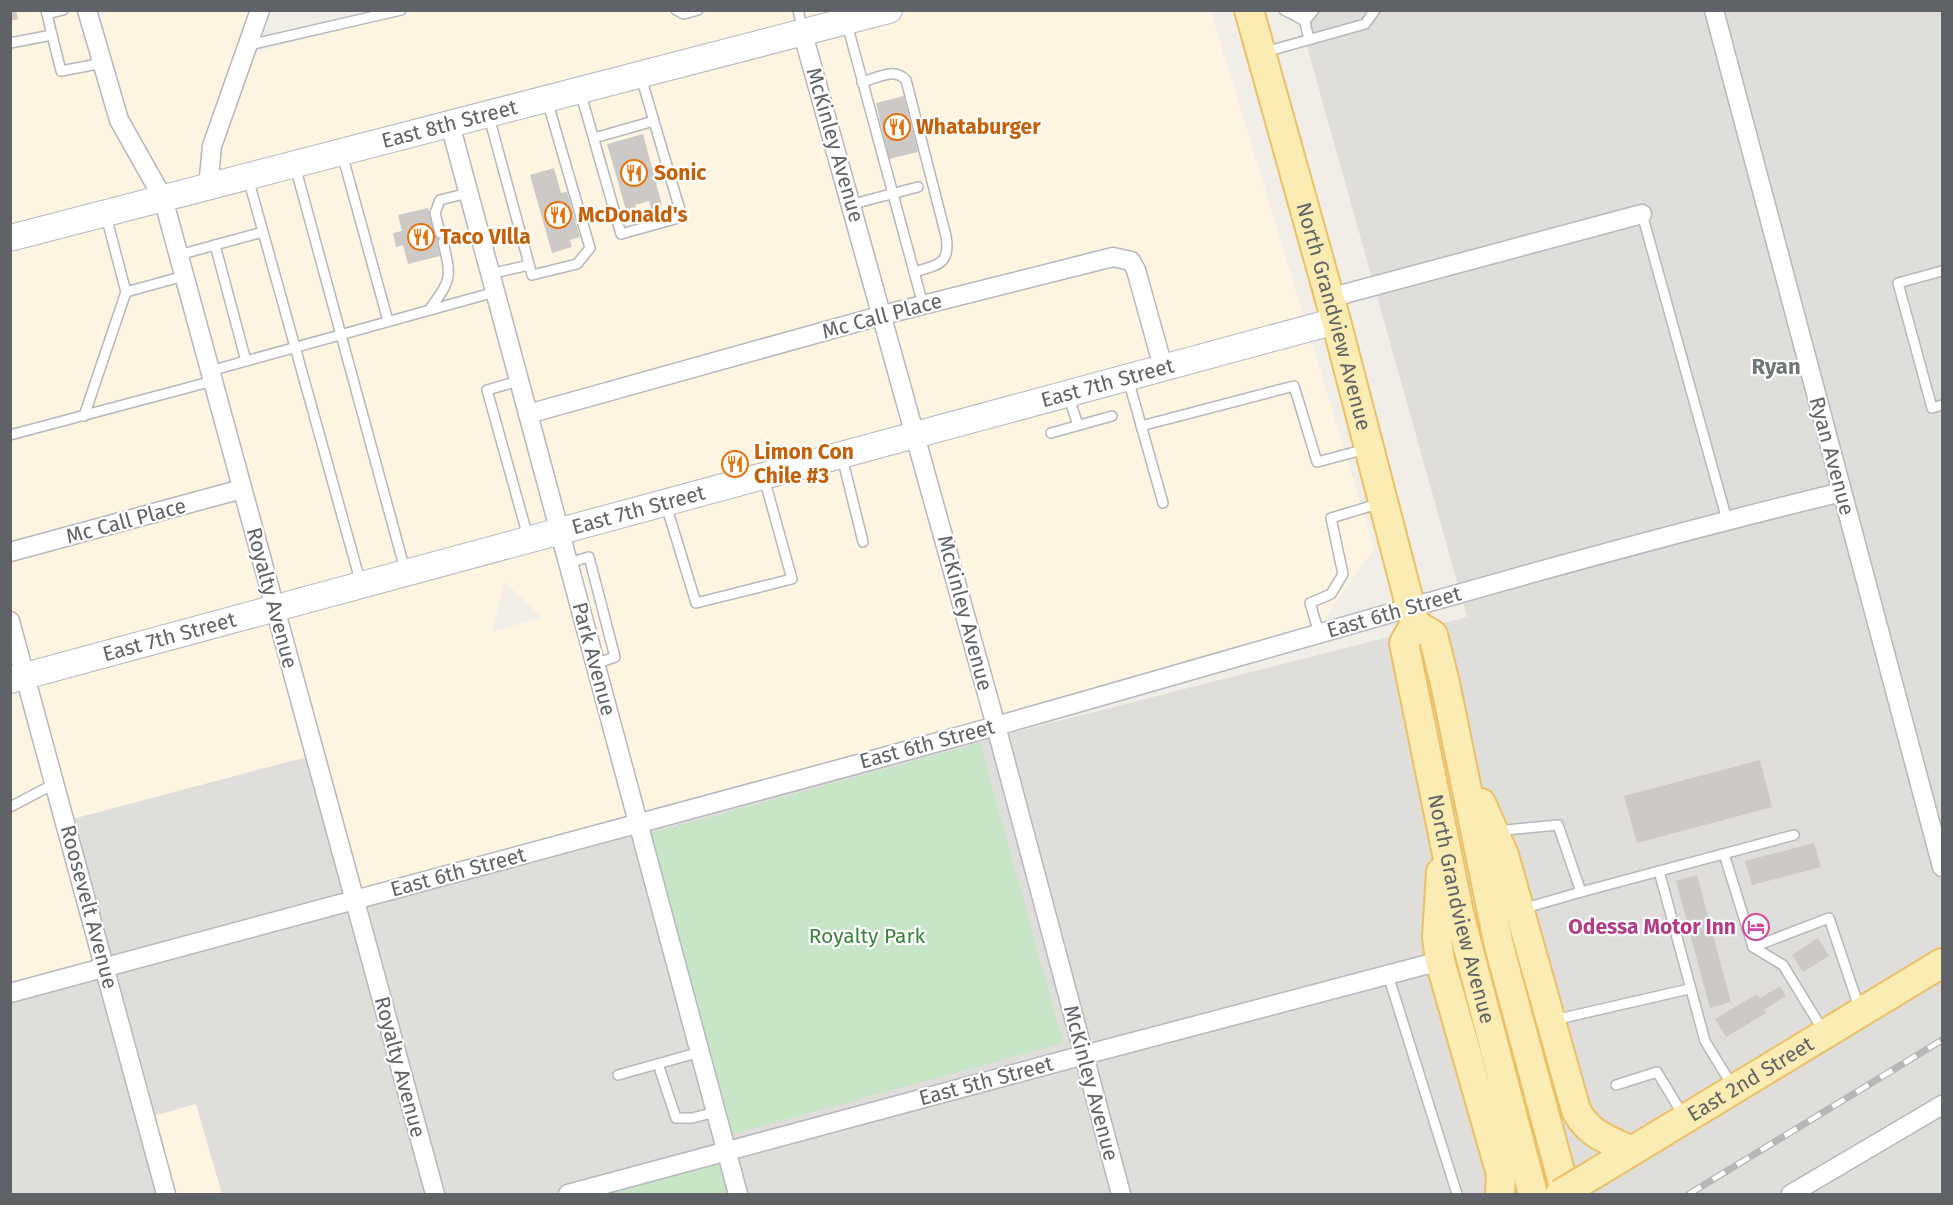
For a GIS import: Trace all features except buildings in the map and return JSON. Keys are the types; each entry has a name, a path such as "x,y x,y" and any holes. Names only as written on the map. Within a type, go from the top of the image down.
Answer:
{"main road":[{"name":"North Grandview Avenue","path":"1249,10 1333,310 1412,615 1404,643 1464,933 1533,1194"},
{"name":"North Grandview Avenue","path":"1412,615 1433,635 1499,946 1563,1191"},
{"path":"1460,755 1504,855 1576,1110 1583,1123 1593,1133 1632,1151"},
{"path":"1443,828 1437,937 1440,962 1501,1174 1500,1194"},
{"name":"East 2nd Street","path":"1563,1191 1942,963"}],"street":[{"name":"Royalty Avenue","path":"87,10 119,120 163,198 435,1194"},
{"path":"208,187 212,146 260,10"},
{"name":"East 8th Street","path":"10,238 641,75 800,22 852,17 889,10"},
{"name":"Ryan Avenue","path":"1714,10 1942,867"},
{"name":"McKinley Avenue","path":"800,22 853,204 996,726 1121,1194"},
{"name":"Park Avenue","path":"450,124 738,1194"},
{"name":"East 7th Street","path":"17,679 1163,367 1333,310 1642,214"},
{"name":"Mc Call Place","path":"528,414 923,304 1085,262 1124,257 1131,261 1136,270 1163,367"},
{"name":"Mc Call Place","path":"10,552 242,489"},
{"name":"East 6th Street","path":"10,993 996,726 1319,633 1412,615 1727,520 1842,492"},
{"name":"Roosevelt Avenue","path":"10,621 17,679 54,784 166,1194"},
{"name":"East 5th Street","path":"568,1194 1084,1054 1440,962"},
{"path":"1791,1194 1942,1105"}],"lane":[{"path":"63,10 46,13 61,71 103,63"},
{"path":"249,45 401,10"},
{"path":"676,10 684,14 698,10"},
{"path":"1284,10 1305,21"},
{"path":"1302,10 1309,39"},
{"path":"1305,21 1314,10"},
{"path":"1260,53 1365,24 1375,10"},
{"path":"852,17 862,82 923,304"},
{"path":"10,43 52,35"},
{"path":"862,82 892,73 901,75 906,80 946,236 948,252 945,259 938,265 914,272"},
{"path":"580,91 621,234 652,226 682,217 641,75"},
{"path":"488,114 532,275 577,264 590,248 547,100"},
{"path":"594,138 654,121"},
{"path":"342,152 388,321"},
{"path":"295,164 406,573"},
{"path":"248,176 361,585"},
{"path":"853,204 918,187"},
{"path":"429,310 445,288 450,273 435,213 440,200 468,193"},
{"path":"84,416 126,292 105,213"},
{"path":"1642,214 1727,520"},
{"path":"179,255 262,232"},
{"path":"215,245 246,361"},
{"path":"490,274 529,265"},
{"path":"1942,270 1898,283 1932,408 1942,405"},
{"path":"126,292 184,276"},
{"path":"10,435 84,416 211,376 246,361 495,292"},
{"path":"1127,376 1163,503"},
{"path":"519,381 488,390 528,540"},
{"path":"1141,426 1294,386 1317,462 1369,448"},
{"path":"1067,393 1078,425"},
{"path":"1051,433 1112,416"},
{"path":"841,455 862,542"},
{"path":"665,503 696,603 792,579 763,476"},
{"path":"1319,633 1310,603 1331,594 1344,574 1331,518 1383,502"},
{"path":"10,807 54,784"},
{"path":"1494,831 1558,825 1581,892"},
{"path":"1520,910 1794,835"},
{"path":"1724,854 1753,947 1783,965 1825,1034"},
{"path":"1659,871 1689,989 1705,1041 1734,1089"},
{"path":"1753,947 1829,918 1860,1012"},
{"path":"1388,975 1457,1194"},
{"path":"1551,1020 1689,989"},
{"path":"618,1076 700,1052"},
{"path":"658,1064 676,1118 692,1118 716,1112"},
{"path":"1616,1085 1657,1072 1685,1119"}],"shaded area":[{"path":"11,11 264,11 251,53 416,11 1211,11 1374,548 1323,621 354,900 314,755 65,821 105,967 11,993","holes":["505,582 541,617 492,632"]},
{"path":"1297,11 1942,11 1942,1194 222,1194 196,1104 146,1118 166,1194 11,1194 11,993 105,967 65,821 315,755 355,900 1467,617"},
{"path":"196,1104 222,1194 166,1194 146,1118"}],"green space":[{"name":"Royalty Park","path":"980,743 1063,1043 733,1134 651,833"},
{"path":"727,1151 738,1194 568,1194"}],"railway":[{"path":"1689,1194 1942,1040"}],"place":[{"name":"Whataburger","path":"897,127"},
{"name":"Sonic","path":"634,173"},
{"name":"McDonald's","path":"558,215"},
{"name":"Taco VIlla","path":"421,237"},
{"name":"Limon Con Chile #3","path":"735,464"},
{"name":"Odessa Motor Inn","path":"1756,927"}],"district":[{"name":"Ryan","path":"1776,366"}]}
